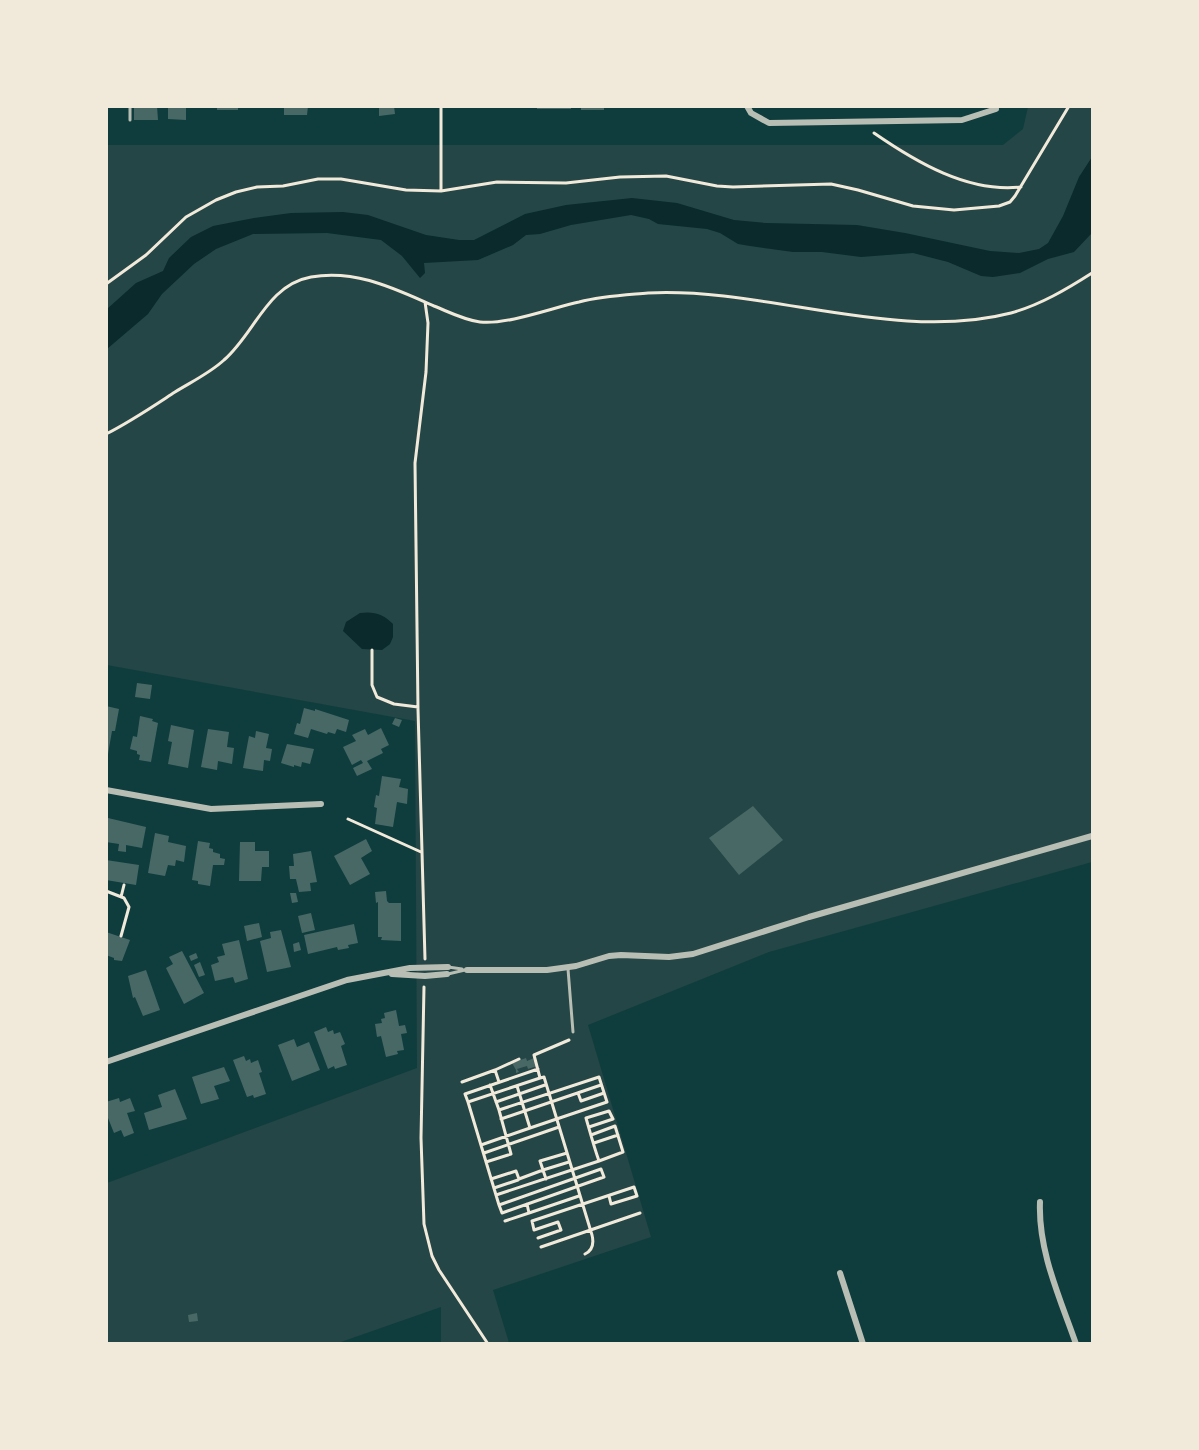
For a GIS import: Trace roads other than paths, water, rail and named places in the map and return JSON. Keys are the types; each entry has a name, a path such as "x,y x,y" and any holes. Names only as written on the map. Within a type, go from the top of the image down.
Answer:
{"street":[{"path":"747,106 751,113 769,123 962,120 996,109"},
{"path":"106,790 211,809 321,804"},
{"path":"467,969 548,970 621,954 669,957 693,954 809,917 1092,836"},
{"path":"106,1062 329,985 425,967 448,971"},
{"path":"382,974 425,976 448,971"},
{"path":"1040,1202 1044,1250 1076,1344"},
{"path":"840,1273 863,1344"}],"lane":[{"path":"130,106 130,120"},
{"path":"568,967 573,1032"},
{"path":"448,971 467,969"},
{"path":"448,971 467,969"}]}
